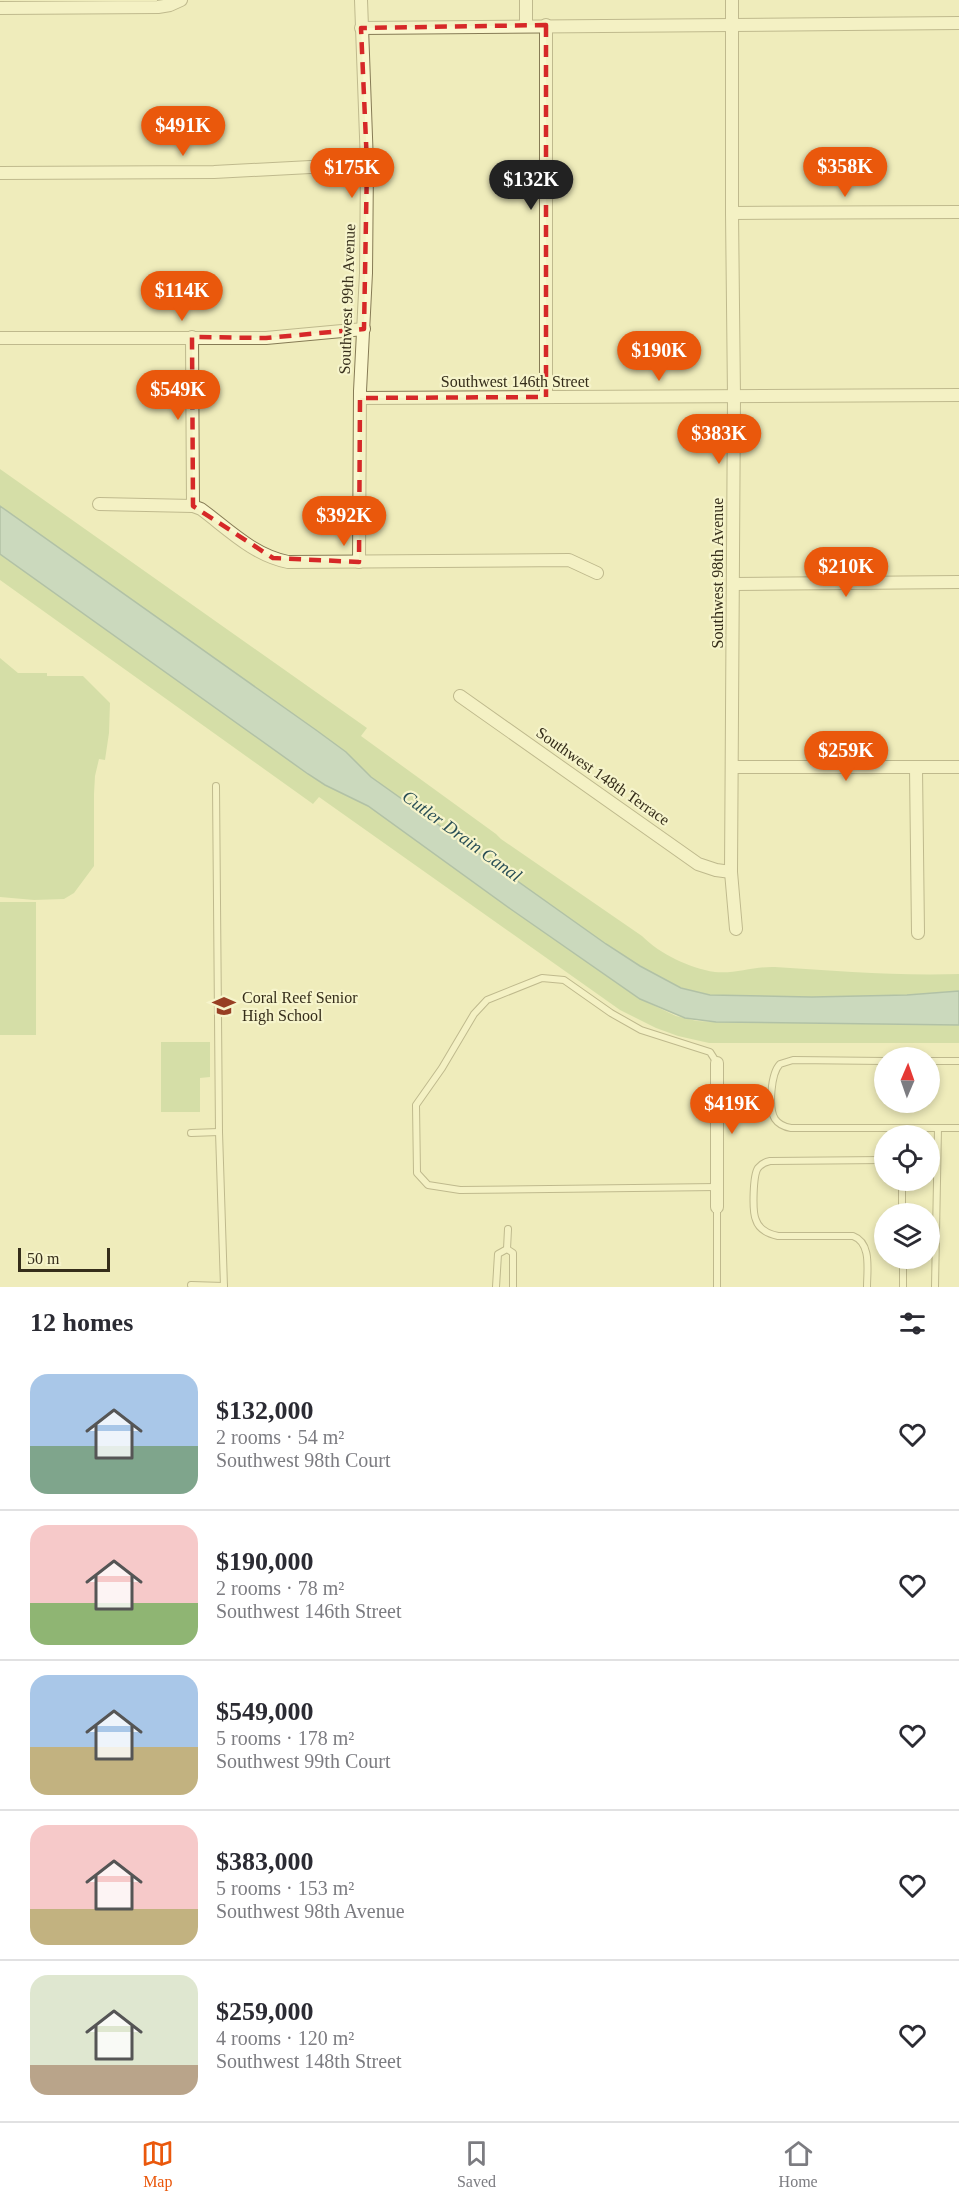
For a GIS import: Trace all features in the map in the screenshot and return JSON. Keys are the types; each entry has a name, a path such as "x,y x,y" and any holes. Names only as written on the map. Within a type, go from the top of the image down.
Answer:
{"street":[{"path":"0,8 158,7 182,0"},
{"name":"Southwest 99th Avenue","path":"359,562 360,398 364,329 367,164 361,0"},
{"path":"526,0 526,26"},
{"name":"Southwest 98th Avenue","path":"732,0 734,584 731,872 736,929"},
{"path":"361,28 959,23"},
{"path":"546,26 546,397"},
{"path":"0,173 214,172 367,164"},
{"path":"732,213 959,212"},
{"path":"0,338 281,337 364,329"},
{"path":"192,337 193,506"},
{"name":"Southwest 146th Street","path":"360,398 959,395"},
{"path":"99,504 193,506 201,509 258,551 273,558 296,562 569,560 597,573"},
{"path":"734,584 959,582"},
{"name":"Southwest 148th Terrace","path":"460,696 699,864 731,872"},
{"path":"733,767 959,767"},
{"path":"916,768 918,933"},
{"path":"717,1063 717,1207"}],"lane":[{"path":"191,1285 224,1286 219,1132 216,786"},
{"path":"717,1063 710,1052 641,1030 611,1013 564,980 542,978 487,1000 480,1006 416,1105 417,1173 428,1185 460,1190 717,1187"},
{"path":"874,1060 793,1060 780,1064 772,1076 773,1113 777,1121 784,1126 792,1128 874,1128"},
{"path":"940,1060 959,1060"},
{"path":"940,1128 959,1128"},
{"path":"191,1133 219,1132"},
{"path":"867,1287 866,1251 859,1238 853,1236 778,1236 769,1234 761,1228 754,1213 755,1175 757,1168 763,1162 770,1161 874,1160"},
{"path":"935,1287 937,1191"},
{"path":"717,1207 717,1287"},
{"path":"507,1249 508,1229"},
{"path":"496,1287 498,1254 507,1249"},
{"path":"507,1249 513,1252 513,1287"},
{"path":"903,1269 903,1287"}],"highlighted area":[{"path":"546,25 546,397 360,398 359,562 273,558 193,506 192,337 266,338 364,329 367,164 361,28"}],"green space":[{"path":"0,469 367,728 361,736 501,839 666,954 695,967 715,972 775,967 890,974 959,974 959,991 907,995 812,997 710,995 681,988 640,966 371,777 346,752 316,730 0,506"},
{"path":"0,554 308,774 368,806 640,999 676,1016 697,1021 959,1025 959,1043 709,1043 656,1028 620,1010 319,797 313,804 0,580"},
{"path":"0,658 18,673 83,676 110,703 105,760 99,759 95,776 94,866 74,893 64,899 34,900 0,897"},
{"path":"0,902 36,902 36,1035 0,1035"},
{"path":"161,1042 210,1042 210,1077 200,1078 200,1112 161,1112"}],"water":[{"path":"0,506 316,730 346,752 371,777 640,966 681,988 710,995 812,997 907,995 959,991 959,1025 716,1022 685,1018 640,999 368,806 308,774 0,554"}],"place":[{"name":"Coral Reef Senior High School","path":"224,1006"}],"water label":[{"name":"Cutler Drain Canal","path":"462,836"}]}
